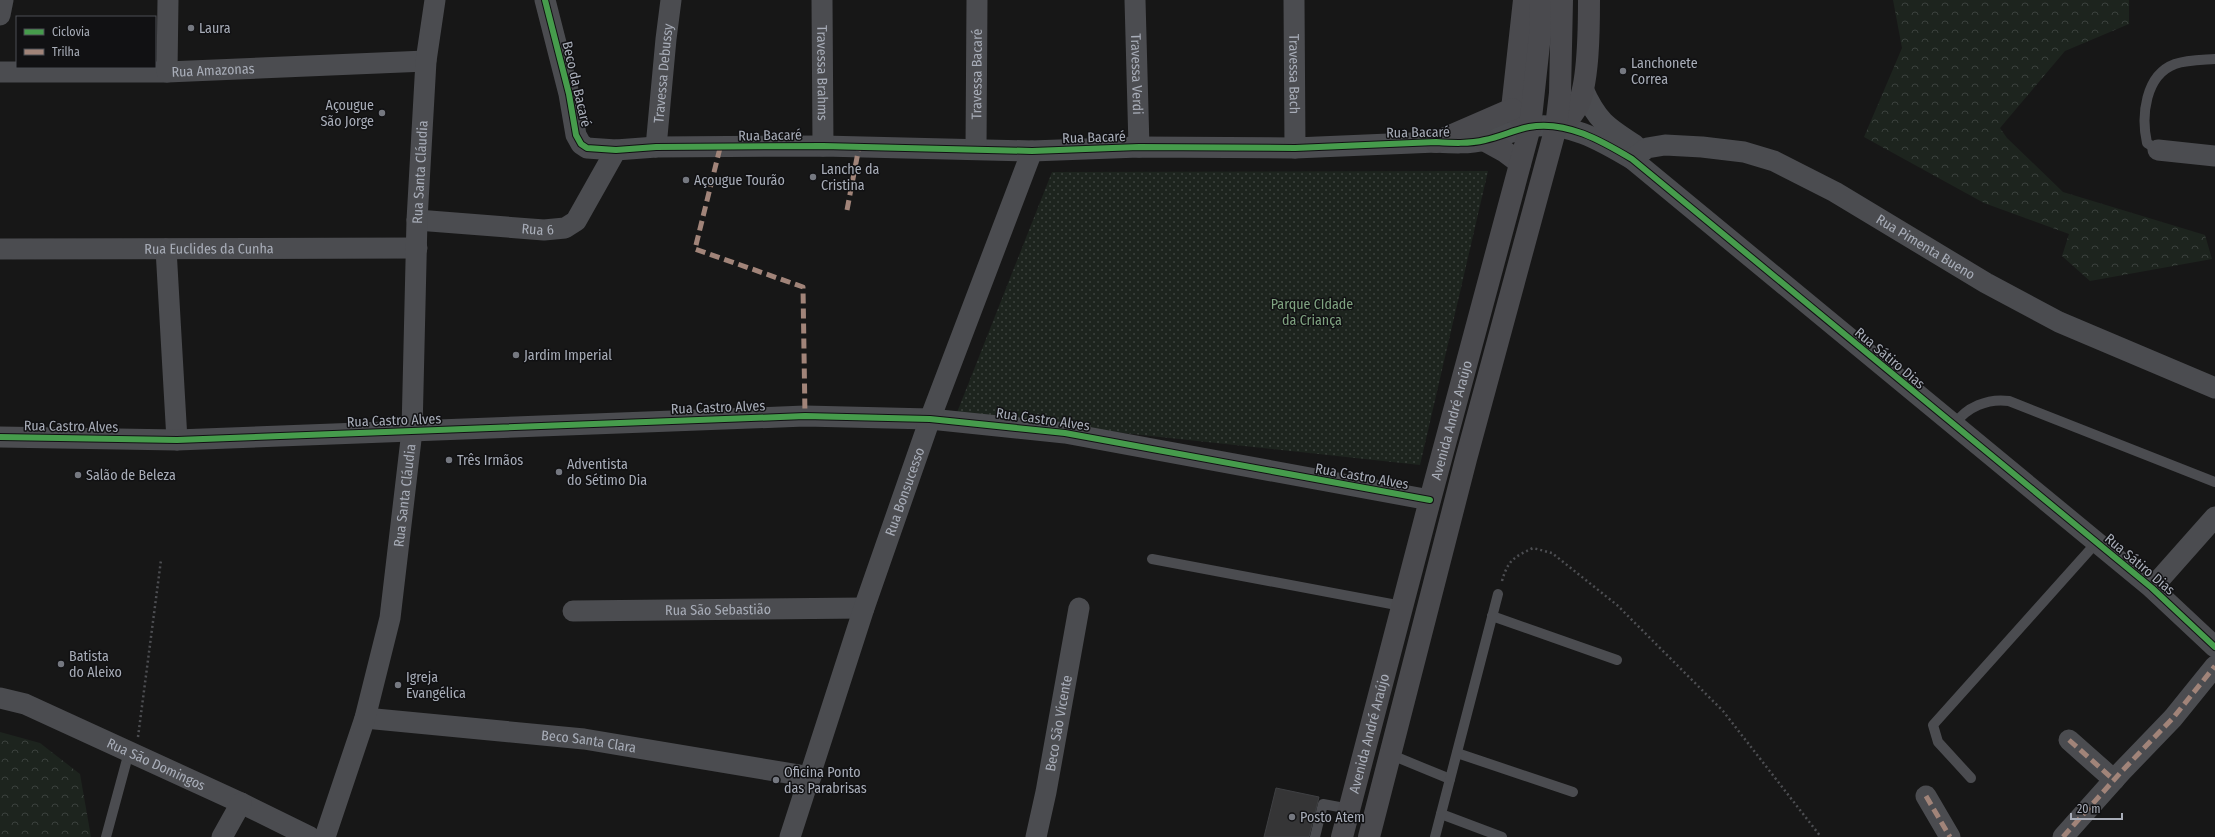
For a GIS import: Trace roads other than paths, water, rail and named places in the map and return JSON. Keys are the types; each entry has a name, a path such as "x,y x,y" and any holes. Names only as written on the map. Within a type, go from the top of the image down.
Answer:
{"main road":[{"path":"1512,109 1524,0"},
{"name":"Avenida André Araújo","path":"1342,837 1530,127 1540,35 1541,0"},
{"name":"Avenida André Araújo","path":"1369,837 1389,754 1466,459 1556,127 1560,93 1562,0"},
{"path":"1556,127 1570,118 1577,108 1584,90 1589,0"},
{"path":"1512,109 1530,127"},
{"path":"1436,142 1512,109"},
{"path":"1484,140 1504,151 1520,163"}],"street":[{"path":"0,15 3,0"},
{"path":"167,72 168,0"},
{"name":"Rua Santa Cláudia","path":"325,837 365,718 390,618 412,431 417,220 426,61 435,0"},
{"name":"Beco da Bacaré","path":"545,0 569,94 576,135 581,144 587,148 616,150 656,147"},
{"name":"Travessa Debussy","path":"656,147 671,0"},
{"name":"Travessa Brahms","path":"822,0 823,146"},
{"name":"Travessa Bacaré","path":"976,149 977,0"},
{"name":"Travessa Verdi","path":"1135,0 1138,147"},
{"name":"Travessa Bach","path":"1294,0 1295,148"},
{"name":"Rua Amazonas","path":"0,72 167,72 426,61"},
{"name":"Rua Sátiro Dias","path":"1584,90 1598,118 1637,155 1954,425 2152,588 2215,647"},
{"name":"Rua Bacaré","path":"656,147 823,146 1032,151 1138,147 1295,148 1436,142 1458,143 1484,140 1530,127"},
{"name":"Rua Sátiro Dias","path":"1530,127 1556,127 1594,137 1637,155"},
{"name":"Rua Pimenta Bueno","path":"1637,155 1655,146 1702,147 1744,152 1774,161 1835,192 1986,283 2059,322 2215,388"},
{"name":"Rua 6","path":"417,220 544,230 565,228 576,220 616,150"},
{"path":"2158,150 2215,156"},
{"name":"Rua Bonsucesso","path":"790,837 811,777 864,608 930,418 1032,151"},
{"name":"Rua Euclides da Cunha","path":"0,249 417,248"},
{"path":"166,249 177,440"},
{"name":"Rua Castro Alves","path":"0,437 177,440 805,416 930,418 1065,433 1430,500"},
{"path":"2152,588 2215,517"},
{"name":"Rua São Sebastião","path":"573,611 864,608"},
{"name":"Beco São Vicente","path":"1036,837 1046,792 1079,608"},
{"path":"2064,837 2114,780 2173,718 2215,666"},
{"name":"Rua São Domingos","path":"0,698 25,704 241,803 310,837"},
{"name":"Beco Santa Clara","path":"365,718 584,739 811,777"},
{"path":"2069,740 2114,780"},
{"path":"1926,796 1950,837"},
{"path":"222,837 241,803"}],"lane":[{"path":"2158,150 2147,143 2144,129 2145,106 2156,79 2164,69 2176,63 2215,58"},
{"path":"1954,425 1959,417 1987,401 1996,399 2009,401 2215,482"},
{"path":"1971,778 1938,742 1933,725 2096,543"},
{"path":"1152,559 1402,606"},
{"path":"1435,837 1498,594"},
{"path":"1492,616 1617,660"},
{"path":"106,837 129,752"},
{"path":"1457,753 1573,792"},
{"path":"1389,754 1450,779"},
{"path":"1315,837 1323,804 1350,809"},
{"path":"1441,814 1502,837"}],"place":[{"name":"Laura","path":"191,28"},
{"name":"Lanchonete Correa","path":"1623,71"},
{"name":"Açougue São Jorge","path":"382,113"},
{"name":"Lanche da Cristina","path":"813,177"},
{"name":"Açougue Tourão","path":"686,180"},
{"name":"Jardim Imperial","path":"516,355"},
{"name":"Três Irmãos","path":"449,460"},
{"name":"Adventista do Sétimo Dia","path":"559,472"},
{"name":"Salão de Beleza","path":"78,475"},
{"name":"Batista do Aleixo","path":"61,664"},
{"name":"Igreja Evangélica","path":"398,685"},
{"name":"Oficina Ponto das Parabrisas","path":"776,780"},
{"name":"Posto Atem","path":"1292,817"}],"park label":[{"name":"Parque CIdade da Criança","path":"1312,312"}]}
